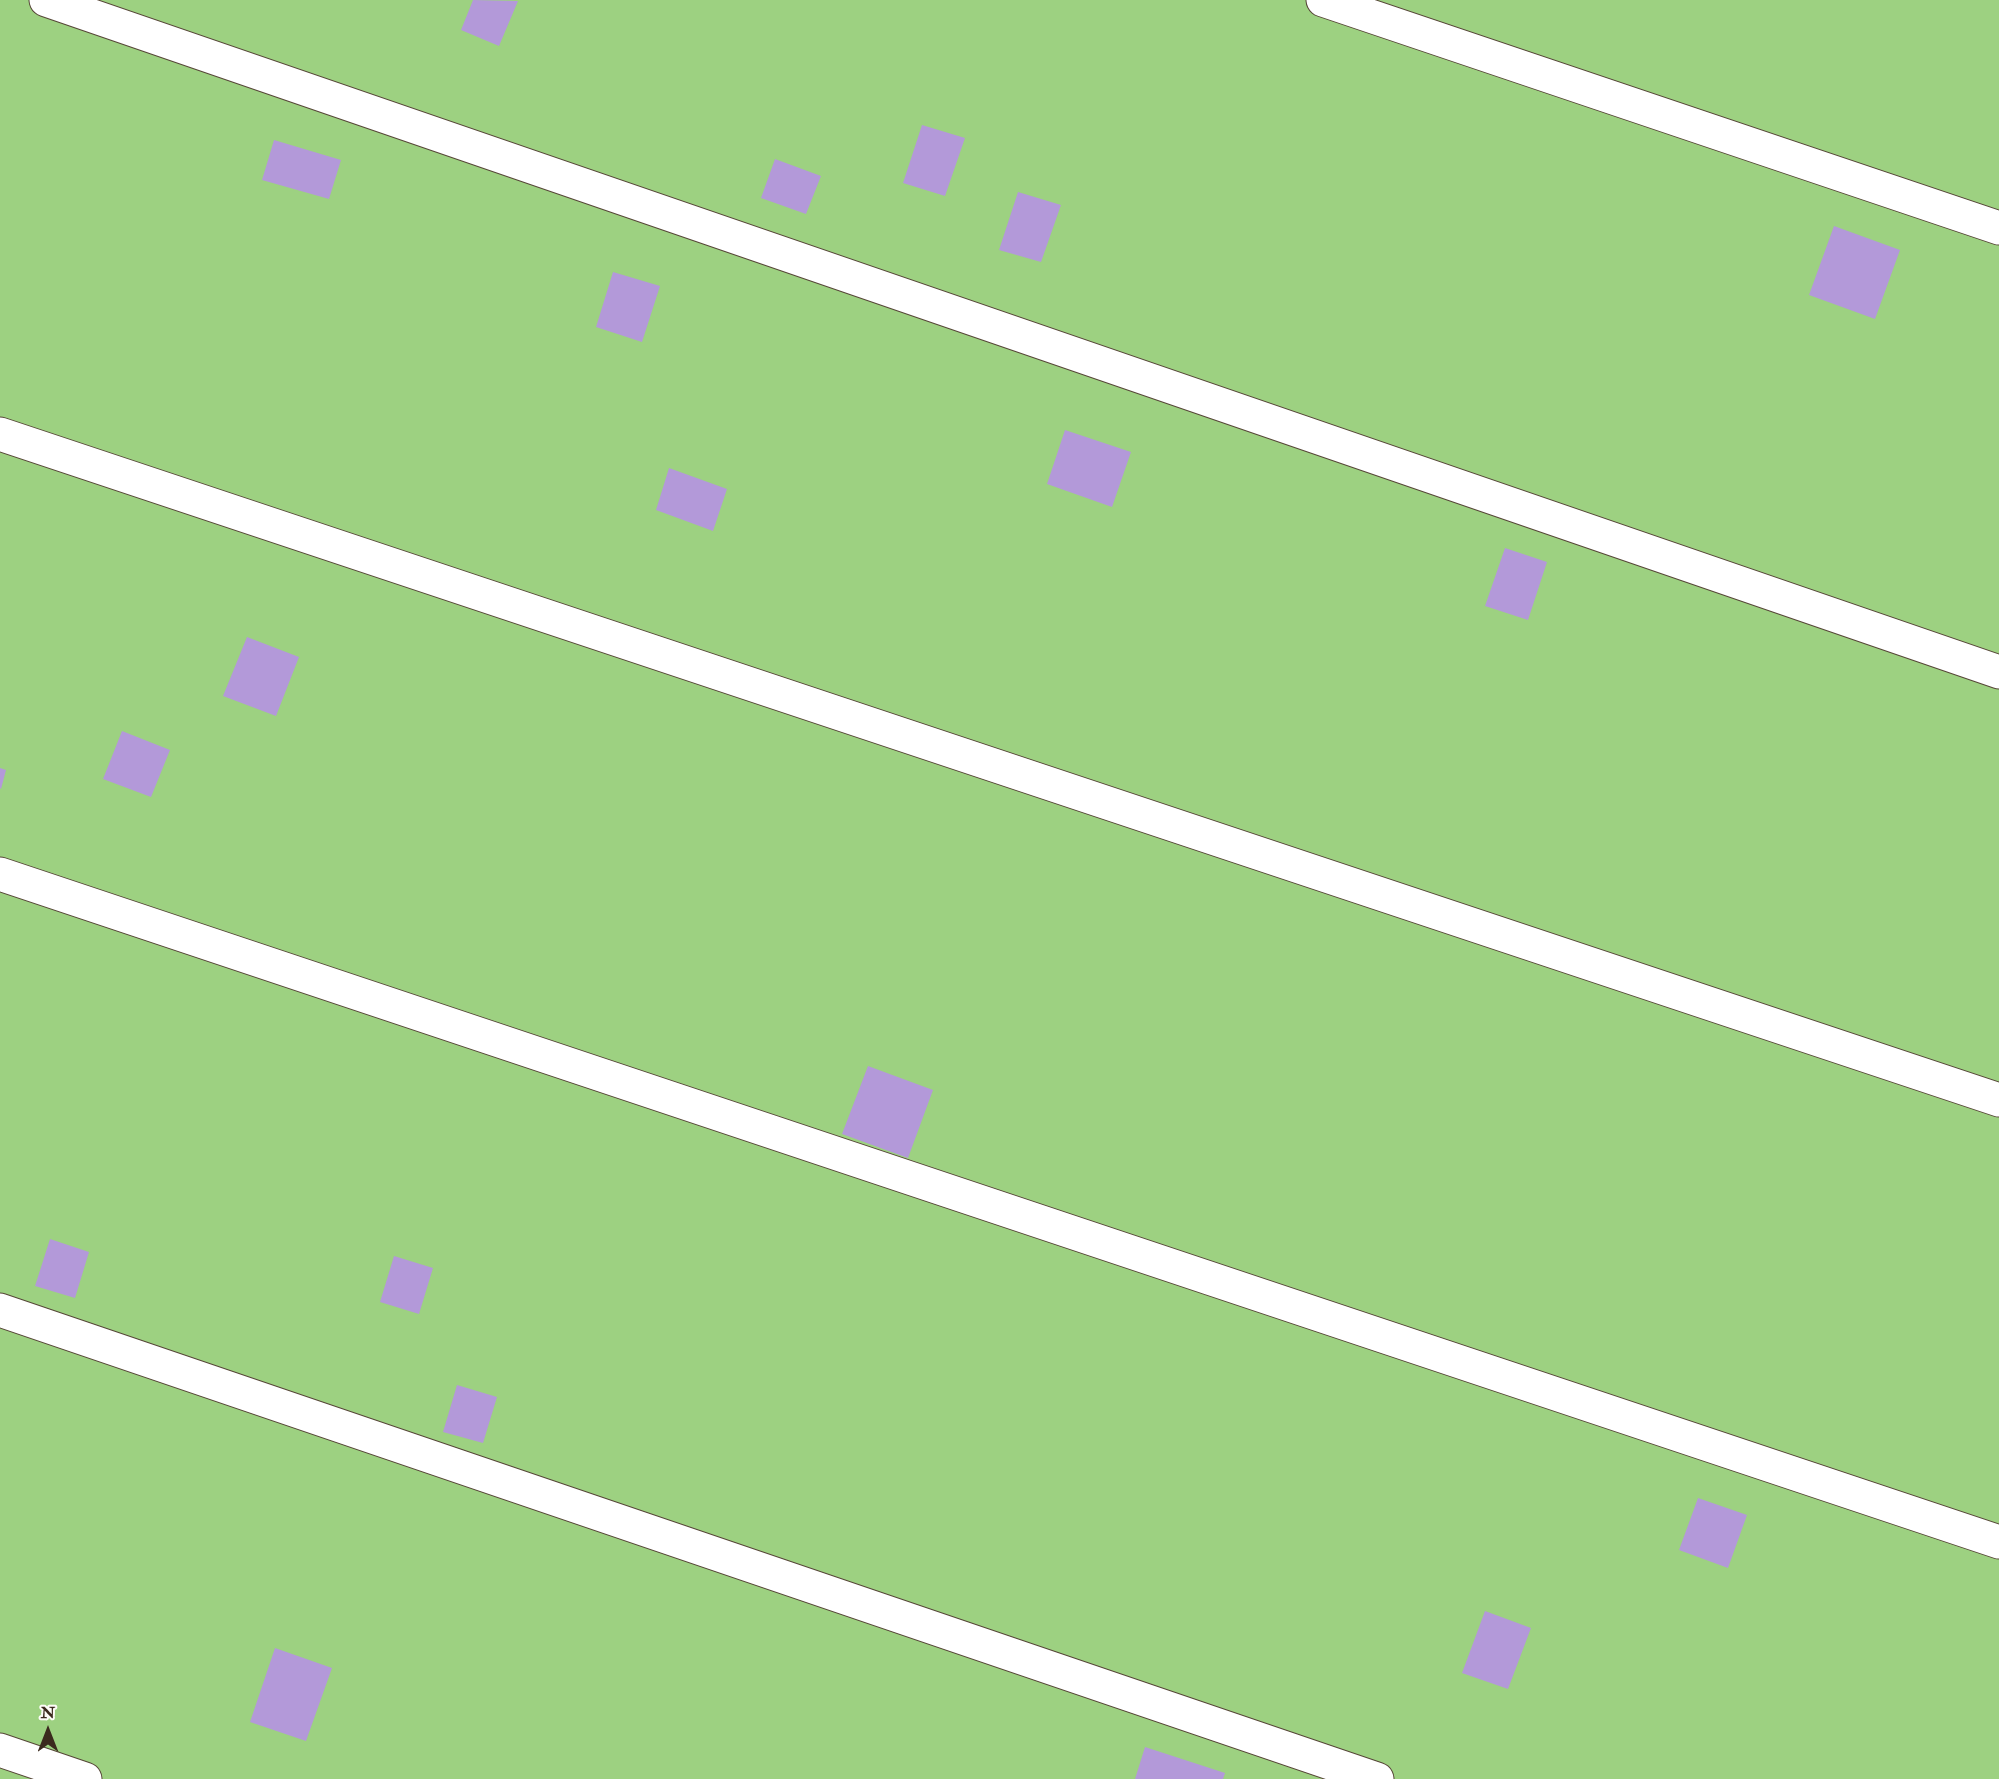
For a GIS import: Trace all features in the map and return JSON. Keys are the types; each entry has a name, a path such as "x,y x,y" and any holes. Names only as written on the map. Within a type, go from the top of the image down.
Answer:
{"lane":[{"path":"46,0 1999,672"},
{"path":"1323,0 1999,228"},
{"path":"0,434 1999,1100"},
{"path":"0,874 1999,1542"},
{"path":"0,1310 1377,1779"},
{"path":"0,1750 85,1779"}],"green space":[{"path":"0,0 1999,0 1999,1779 0,1779"}],"building":[{"path":"473,0 518,1 499,46 461,30"},
{"path":"922,125 965,138 945,196 903,183"},
{"path":"274,140 341,160 329,199 262,180"},
{"path":"775,159 821,176 806,214 761,198"},
{"path":"1018,192 1061,205 1041,262 999,250"},
{"path":"1834,226 1900,250 1875,319 1809,295"},
{"path":"613,272 660,286 642,342 596,327"},
{"path":"1065,430 1131,452 1112,507 1047,484"},
{"path":"669,468 727,489 713,531 656,510"},
{"path":"1505,548 1547,562 1528,620 1485,606"},
{"path":"247,637 299,657 276,716 223,696"},
{"path":"122,731 170,750 151,797 103,779"},
{"path":"0,768 6,770 1,789 0,788"},
{"path":"868,1066 933,1090 908,1158 842,1134"},
{"path":"50,1239 89,1252 75,1298 35,1286"},
{"path":"394,1256 433,1268 419,1314 380,1302"},
{"path":"457,1385 497,1397 483,1443 443,1432"},
{"path":"1698,1498 1747,1515 1728,1568 1679,1550"},
{"path":"1485,1611 1531,1628 1508,1689 1462,1673"},
{"path":"275,1648 332,1668 306,1741 250,1722"},
{"path":"1145,1747 1225,1773 1223,1779 1135,1779"}]}
